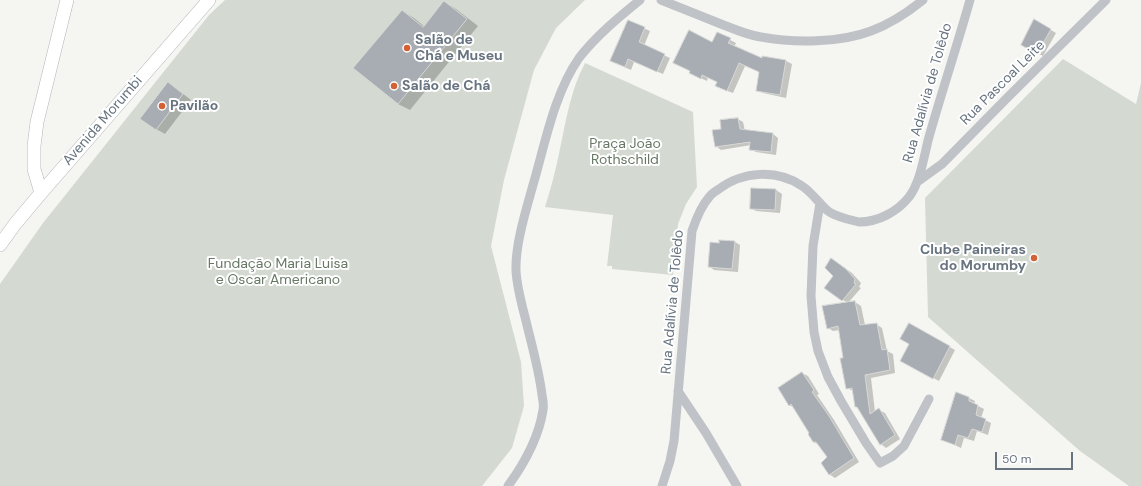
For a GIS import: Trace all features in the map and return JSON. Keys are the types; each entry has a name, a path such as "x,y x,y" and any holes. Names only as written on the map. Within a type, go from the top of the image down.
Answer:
{"main road":[{"path":"41,193 34,169 34,146 37,122 67,0"},
{"name":"Avenida Morumbi","path":"0,245 15,224 41,193 209,0"},
{"path":"34,169 43,173 52,173 61,170"}],"street":[{"path":"508,486 526,459 538,429 543,408 540,376 518,292 516,270 517,251 524,221 553,114 566,81 579,59 591,44 640,0"},
{"path":"661,0 736,30 761,37 788,41 814,41 838,39 870,32 900,17 923,0"},
{"name":"Rua Adalívia de Tolêdo","path":"662,486 670,461 674,441 692,231 697,216 710,196 728,182 744,176 757,174 777,175 801,185 814,195 828,211 837,216 858,222 886,216 899,207 909,196 917,182 970,0"},
{"name":"Rua Pascoal Leite","path":"917,182 942,164 1106,0"},
{"path":"820,203 813,246 811,296 814,332 818,351 828,376 866,443 880,463 893,456 904,446 929,399"},
{"path":"678,391 706,433 737,486"}],"green space":[{"name":"Fundação Maria Luisa e Oscar Americano","path":"225,0 585,0 556,28 534,70 504,180 491,246 521,362 524,406 512,448 482,486 0,486 0,284 43,223 209,15"},
{"name":"Clube Paineiras do Morumby","path":"1063,59 1136,104 1141,83 1141,486 1129,486 1080,451 928,317 925,198"},
{"name":"Praça João Rothschild","path":"585,63 693,112 697,187 686,204 678,224 673,275 612,269 612,266 607,266 613,215 545,207 576,83"}],"building":[{"name":"Salão de Chá e Museu","path":"444,1 467,19 398,104 353,68 402,10 423,27"},
{"path":"1034,19 1051,29 1037,54 1021,45"},
{"path":"628,20 645,27 639,42 665,54 657,72 628,59 625,67 610,61"},
{"path":"689,30 712,42 717,32 731,38 728,43 762,58 762,56 786,60 780,95 756,91 759,72 739,63 727,91 715,86 717,82 702,75 701,79 689,73 690,71 673,63"},
{"name":"Pavilão","path":"168,82 183,94 156,130 140,119"},
{"path":"738,118 740,129 773,133 771,152 749,150 750,142 715,147 712,130 721,129 720,120"},
{"path":"751,188 776,189 775,210 750,209"},
{"path":"719,240 735,241 732,269 708,267 710,242 719,243"},
{"path":"831,258 846,269 855,279 854,283 856,284 842,301 824,288 833,276 825,268"},
{"path":"855,301 860,325 877,323 882,350 887,349 890,370 865,375 870,414 879,408 895,435 880,445 857,407 855,407 852,388 846,389 840,358 843,358 838,326 827,329 822,306"},
{"path":"909,323 950,346 933,379 900,361 909,344 900,339"},
{"path":"802,372 814,390 812,392 829,416 854,458 829,475 821,463 827,457 816,442 813,442 791,404 789,406 778,388"},
{"path":"956,392 969,397 969,401 978,405 976,415 986,419 982,432 972,429 968,438 958,435 955,445 941,440"}],"place":[{"name":"Salão de Chá e Museu","path":"407,48"},
{"name":"Salão de Chá","path":"394,86"},
{"name":"Pavilão","path":"162,106"},
{"name":"Clube Paineiras do Morumby","path":"1034,258"}]}
